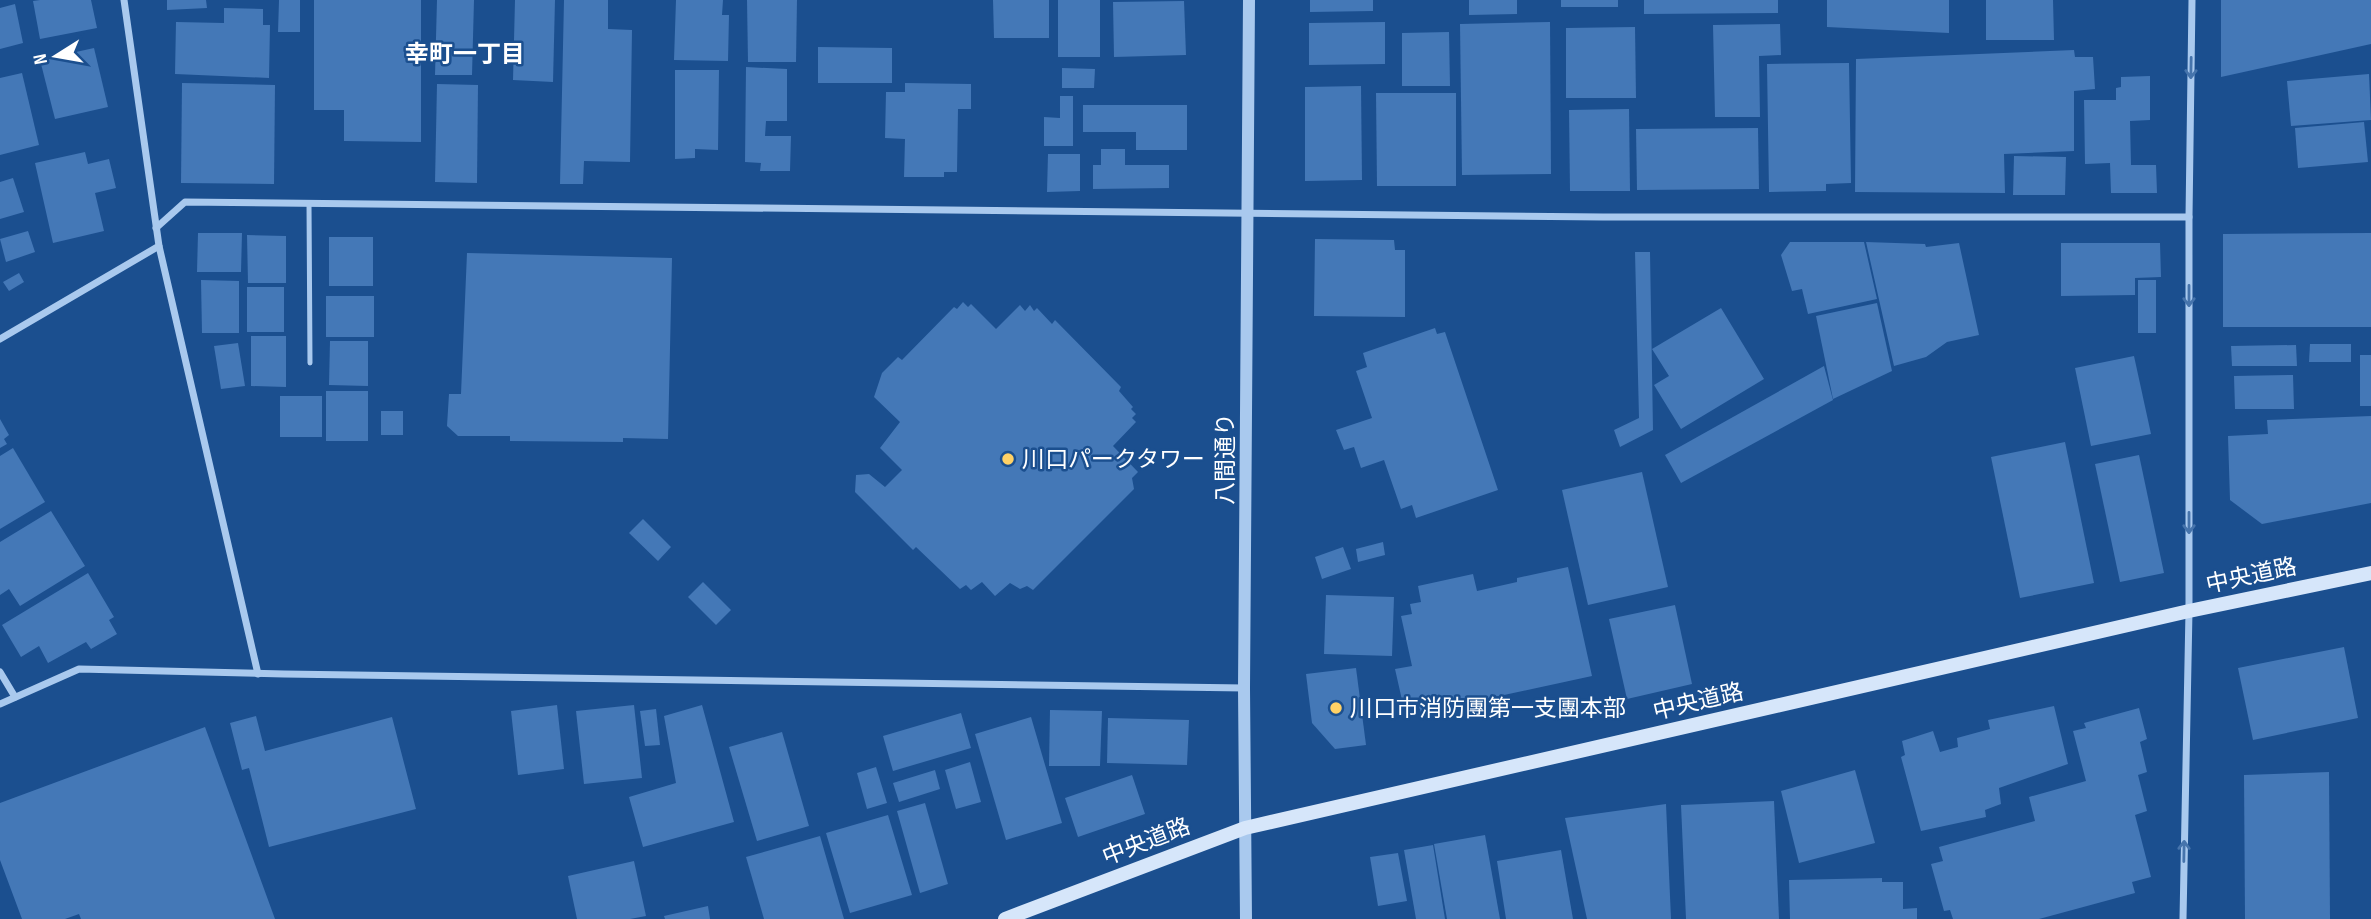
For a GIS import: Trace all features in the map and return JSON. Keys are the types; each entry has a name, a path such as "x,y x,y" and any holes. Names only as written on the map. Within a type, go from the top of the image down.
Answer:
{"main road":[{"name":"中央道路","path":"1005,919 1245,828 2189,611 2371,573"}],"street":[{"path":"124,0 159,246 258,674"},
{"name":"八間通り","path":"1246,919 1244,688 1249,0"},
{"path":"2183,919 2189,611 2192,0"},
{"path":"156,228 185,202 1603,217 2189,217"},
{"path":"0,339 159,246"},
{"path":"0,704 79,669 1244,688"},
{"path":"0,672 15,697"}],"lane":[{"path":"309,203 310,363"}],"building":[{"path":"91,0 97,28 40,39 33,1"},
{"path":"167,0 206,0 207,8 167,10"},
{"path":"279,0 300,0 300,32 278,32"},
{"path":"314,0 421,0 421,142 344,141 344,110 314,110"},
{"path":"437,0 474,0 472,75 435,75"},
{"path":"515,0 555,0 553,82 513,80"},
{"path":"564,0 608,0 608,29 632,30 630,162 584,161 583,184 560,184"},
{"path":"676,0 723,0 722,15 729,15 728,61 674,60"},
{"path":"747,0 797,0 796,62 748,62"},
{"path":"993,0 1049,0 1049,38 994,38"},
{"path":"1058,0 1100,0 1100,57 1058,57"},
{"path":"1310,0 1373,0 1373,11 1310,12"},
{"path":"1469,0 1517,0 1517,14 1469,15"},
{"path":"1561,0 1618,0 1618,7 1561,7"},
{"path":"1644,0 1778,0 1778,13 1644,14"},
{"path":"1827,0 1949,0 1949,33 1827,27"},
{"path":"1986,0 2053,0 2054,40 1986,40"},
{"path":"2221,0 2371,0 2371,44 2221,77"},
{"path":"1184,1 1186,55 1114,57 1113,2"},
{"path":"15,4 23,43 0,49 0,8"},
{"path":"224,8 263,9 263,25 270,25 269,78 175,74 176,22 224,23"},
{"path":"1385,22 1385,64 1309,65 1309,23"},
{"path":"1550,22 1551,174 1462,175 1460,24"},
{"path":"1780,24 1781,55 1759,56 1760,117 1715,117 1713,25"},
{"path":"1635,27 1636,98 1566,98 1566,28"},
{"path":"1449,32 1450,86 1402,86 1402,33"},
{"path":"818,47 892,48 892,83 818,83"},
{"path":"94,48 108,107 55,119 40,60"},
{"path":"2074,50 2075,57 2093,57 2095,89 2074,91 2074,151 2004,154 2005,193 1855,192 1856,59"},
{"path":"1849,63 1851,183 1826,184 1826,191 1769,192 1767,64"},
{"path":"746,67 787,69 787,121 766,121 765,136 791,136 790,171 760,171 761,163 745,162"},
{"path":"1062,68 1095,69 1094,88 1062,88"},
{"path":"675,70 719,70 718,150 695,149 695,158 675,159"},
{"path":"22,73 39,145 0,155 0,78"},
{"path":"2369,74 2371,120 2291,126 2287,81"},
{"path":"2150,76 2150,120 2130,121 2131,165 2156,165 2157,193 2111,193 2110,163 2085,164 2084,100 2116,100 2116,88 2121,87 2121,77"},
{"path":"182,83 275,85 274,184 181,183"},
{"path":"905,83 971,84 971,109 958,109 957,172 944,172 944,177 904,177 905,139 885,138 886,92 905,92"},
{"path":"437,84 478,85 477,183 435,182"},
{"path":"1361,86 1362,180 1305,181 1305,87"},
{"path":"1376,93 1456,93 1456,186 1377,186"},
{"path":"1060,96 1073,96 1073,146 1044,146 1044,117 1060,118"},
{"path":"1083,105 1187,105 1187,150 1136,150 1136,132 1083,132"},
{"path":"1629,109 1630,191 1570,191 1569,110"},
{"path":"2364,122 2368,162 2298,168 2295,128"},
{"path":"1758,128 1759,189 1637,190 1636,129"},
{"path":"1101,149 1125,149 1125,165 1169,165 1169,188 1093,189 1093,165 1101,165"},
{"path":"85,152 88,164 109,159 116,188 95,193 104,231 53,243 35,163"},
{"path":"1048,154 1080,154 1080,191 1047,192"},
{"path":"2014,156 2066,157 2065,195 2013,195"},
{"path":"13,178 24,212 0,219 0,182"},
{"path":"28,231 35,252 6,262 0,239"},
{"path":"198,233 242,233 241,272 197,272"},
{"path":"2371,233 2371,327 2223,327 2223,234"},
{"path":"247,235 286,236 286,283 248,283"},
{"path":"329,237 373,237 373,286 329,286"},
{"path":"1315,239 1394,240 1395,250 1405,250 1405,317 1314,316"},
{"path":"1790,242 1864,242 1877,299 1808,314 1802,289 1792,291 1781,255"},
{"path":"1866,242 1925,244 1926,247 1959,243 1979,335 1947,342 1926,357 1894,366"},
{"path":"2061,243 2160,243 2161,277 2135,278 2135,295 2061,296"},
{"path":"1635,252 1650,252 1653,430 1620,447 1614,430 1639,418"},
{"path":"467,253 672,258 668,439 623,438 623,442 510,441 510,436 458,436 447,426 449,394 461,394"},
{"path":"19,273 24,282 9,291 3,282"},
{"path":"201,280 239,281 239,333 202,333"},
{"path":"2138,280 2156,280 2156,333 2138,333"},
{"path":"247,287 284,287 284,332 247,332"},
{"path":"326,296 374,296 374,337 326,337"},
{"name":"川口パークタワー","path":"963,302 968,307 971,304 996,329 1020,305 1025,311 1030,305 1034,311 1037,308 1052,324 1055,320 1121,387 1119,391 1136,414 1132,418 1136,422 1113,446 1138,472 1132,478 1134,489 1033,590 1027,586 1020,589 1010,583 995,596 982,582 971,590 966,585 960,589 916,547 913,550 855,492 856,475 869,474 885,487 902,470 880,448 900,422 874,397 882,373 898,357 902,360 954,307 957,309"},
{"path":"1877,303 1892,371 1833,399 1816,316"},
{"path":"1721,308 1764,379 1681,429 1654,385 1669,376 1652,349"},
{"path":"1435,328 1437,334 1445,332 1498,490 1416,518 1412,505 1401,509 1384,460 1361,468 1354,447 1344,450 1336,430 1372,418 1356,371 1367,367 1363,353"},
{"path":"251,336 286,336 286,387 251,386"},
{"path":"330,341 368,341 368,386 329,385"},
{"path":"238,343 245,386 221,389 214,346"},
{"path":"2310,344 2351,344 2351,362 2309,362"},
{"path":"2296,345 2297,366 2232,366 2231,346"},
{"path":"2360,355 2371,355 2371,406 2360,406"},
{"path":"2134,356 2151,434 2091,446 2075,368"},
{"path":"1824,366 1833,400 1681,483 1665,455"},
{"path":"2293,375 2294,409 2235,409 2234,376"},
{"path":"326,391 368,391 368,441 326,441"},
{"path":"280,396 322,396 322,437 280,437"},
{"path":"381,411 403,411 403,435 381,435"},
{"path":"2371,416 2371,503 2262,524 2230,500 2228,436 2268,434 2267,420"},
{"path":"0,419 9,435 4,439 7,444 0,448"},
{"path":"2065,442 2094,583 2020,598 1991,457"},
{"path":"13,448 45,502 0,529 0,456"},
{"path":"2139,455 2164,573 2120,582 2095,464"},
{"path":"1642,472 1668,587 1588,605 1562,490"},
{"path":"51,511 85,566 20,606 9,589 0,595 0,542"},
{"path":"643,519 671,547 658,561 629,533"},
{"path":"1383,542 1385,555 1358,562 1356,549"},
{"path":"1343,547 1351,569 1322,579 1315,557"},
{"path":"1568,567 1592,676 1421,713 1419,706 1404,709 1395,669 1412,666 1401,616 1412,614 1410,604 1421,602 1418,586 1473,574 1477,591 1517,582 1517,578"},
{"path":"88,573 114,617 109,620 117,634 91,649 86,642 48,663 39,646 21,657 2,625"},
{"path":"703,582 731,610 716,625 688,597"},
{"path":"1326,595 1394,597 1392,656 1324,654"},
{"path":"1675,605 1692,684 1627,699 1609,619"},
{"path":"2344,647 2358,718 2253,740 2238,668"},
{"path":"1356,668 1366,745 1335,749 1312,723 1306,674"},
{"path":"557,705 564,769 518,775 511,711"},
{"path":"634,705 642,778 584,784 576,711"},
{"path":"702,705 734,822 643,847 629,797 676,783 664,716"},
{"path":"2054,706 2068,764 1999,788 2001,804 1985,810 1986,817 1921,831 1901,757 1905,755 1902,741 1933,731 1940,752 1958,747 1957,738 1990,729 1988,720"},
{"path":"2139,708 2147,739 2140,742 2147,772 2138,775 2147,811 2135,815 2151,877 2132,882 2135,893 2039,919 1953,919 1950,910 1944,911 1931,864 1943,861 1939,847 2035,821 2029,797 2086,781 2073,731 2086,728 2084,723"},
{"path":"656,709 660,745 645,746 640,711"},
{"path":"1050,710 1102,711 1100,766 1049,766"},
{"path":"961,713 971,748 893,771 883,736"},
{"path":"256,716 265,751 392,717 416,809 269,847 249,768 242,770 230,723"},
{"path":"1031,717 1062,823 1006,840 975,734"},
{"path":"1108,718 1189,720 1187,765 1107,763"},
{"path":"205,727 275,919 81,919 79,914 65,919 22,919 0,860 0,803"},
{"path":"782,732 809,826 757,841 729,747"},
{"path":"970,762 981,802 956,809 945,770"},
{"path":"876,767 887,803 867,809 857,773"},
{"path":"935,770 940,789 899,802 893,783"},
{"path":"1855,770 1875,843 1799,863 1781,791"},
{"path":"2329,772 2330,919 2245,919 2244,775"},
{"path":"1132,775 1145,814 1078,837 1065,798"},
{"path":"1774,801 1779,919 1686,919 1681,805"},
{"path":"925,803 948,884 920,893 897,811"},
{"path":"1666,804 1671,919 1587,919 1565,818"},
{"path":"888,815 912,895 850,913 826,833"},
{"path":"1485,835 1500,919 1447,919 1434,844"},
{"path":"820,836 844,919 764,919 746,857"},
{"path":"1433,845 1445,919 1416,919 1404,850"},
{"path":"1561,850 1573,919 1506,919 1497,861"},
{"path":"1398,853 1407,901 1378,906 1370,857"},
{"path":"634,861 646,916 630,919 577,919 568,876"},
{"path":"1882,878 1882,882 1903,882 1903,909 1917,908 1917,919 1790,919 1789,880"},
{"path":"708,906 710,919 665,919 664,916"}],"place":[{"name":"川口パークタワー","path":"1008,459"},
{"name":"川口市消防團第一支團本部","path":"1336,708"}],"district":[{"name":"幸町一丁目","path":"465,54"}]}
